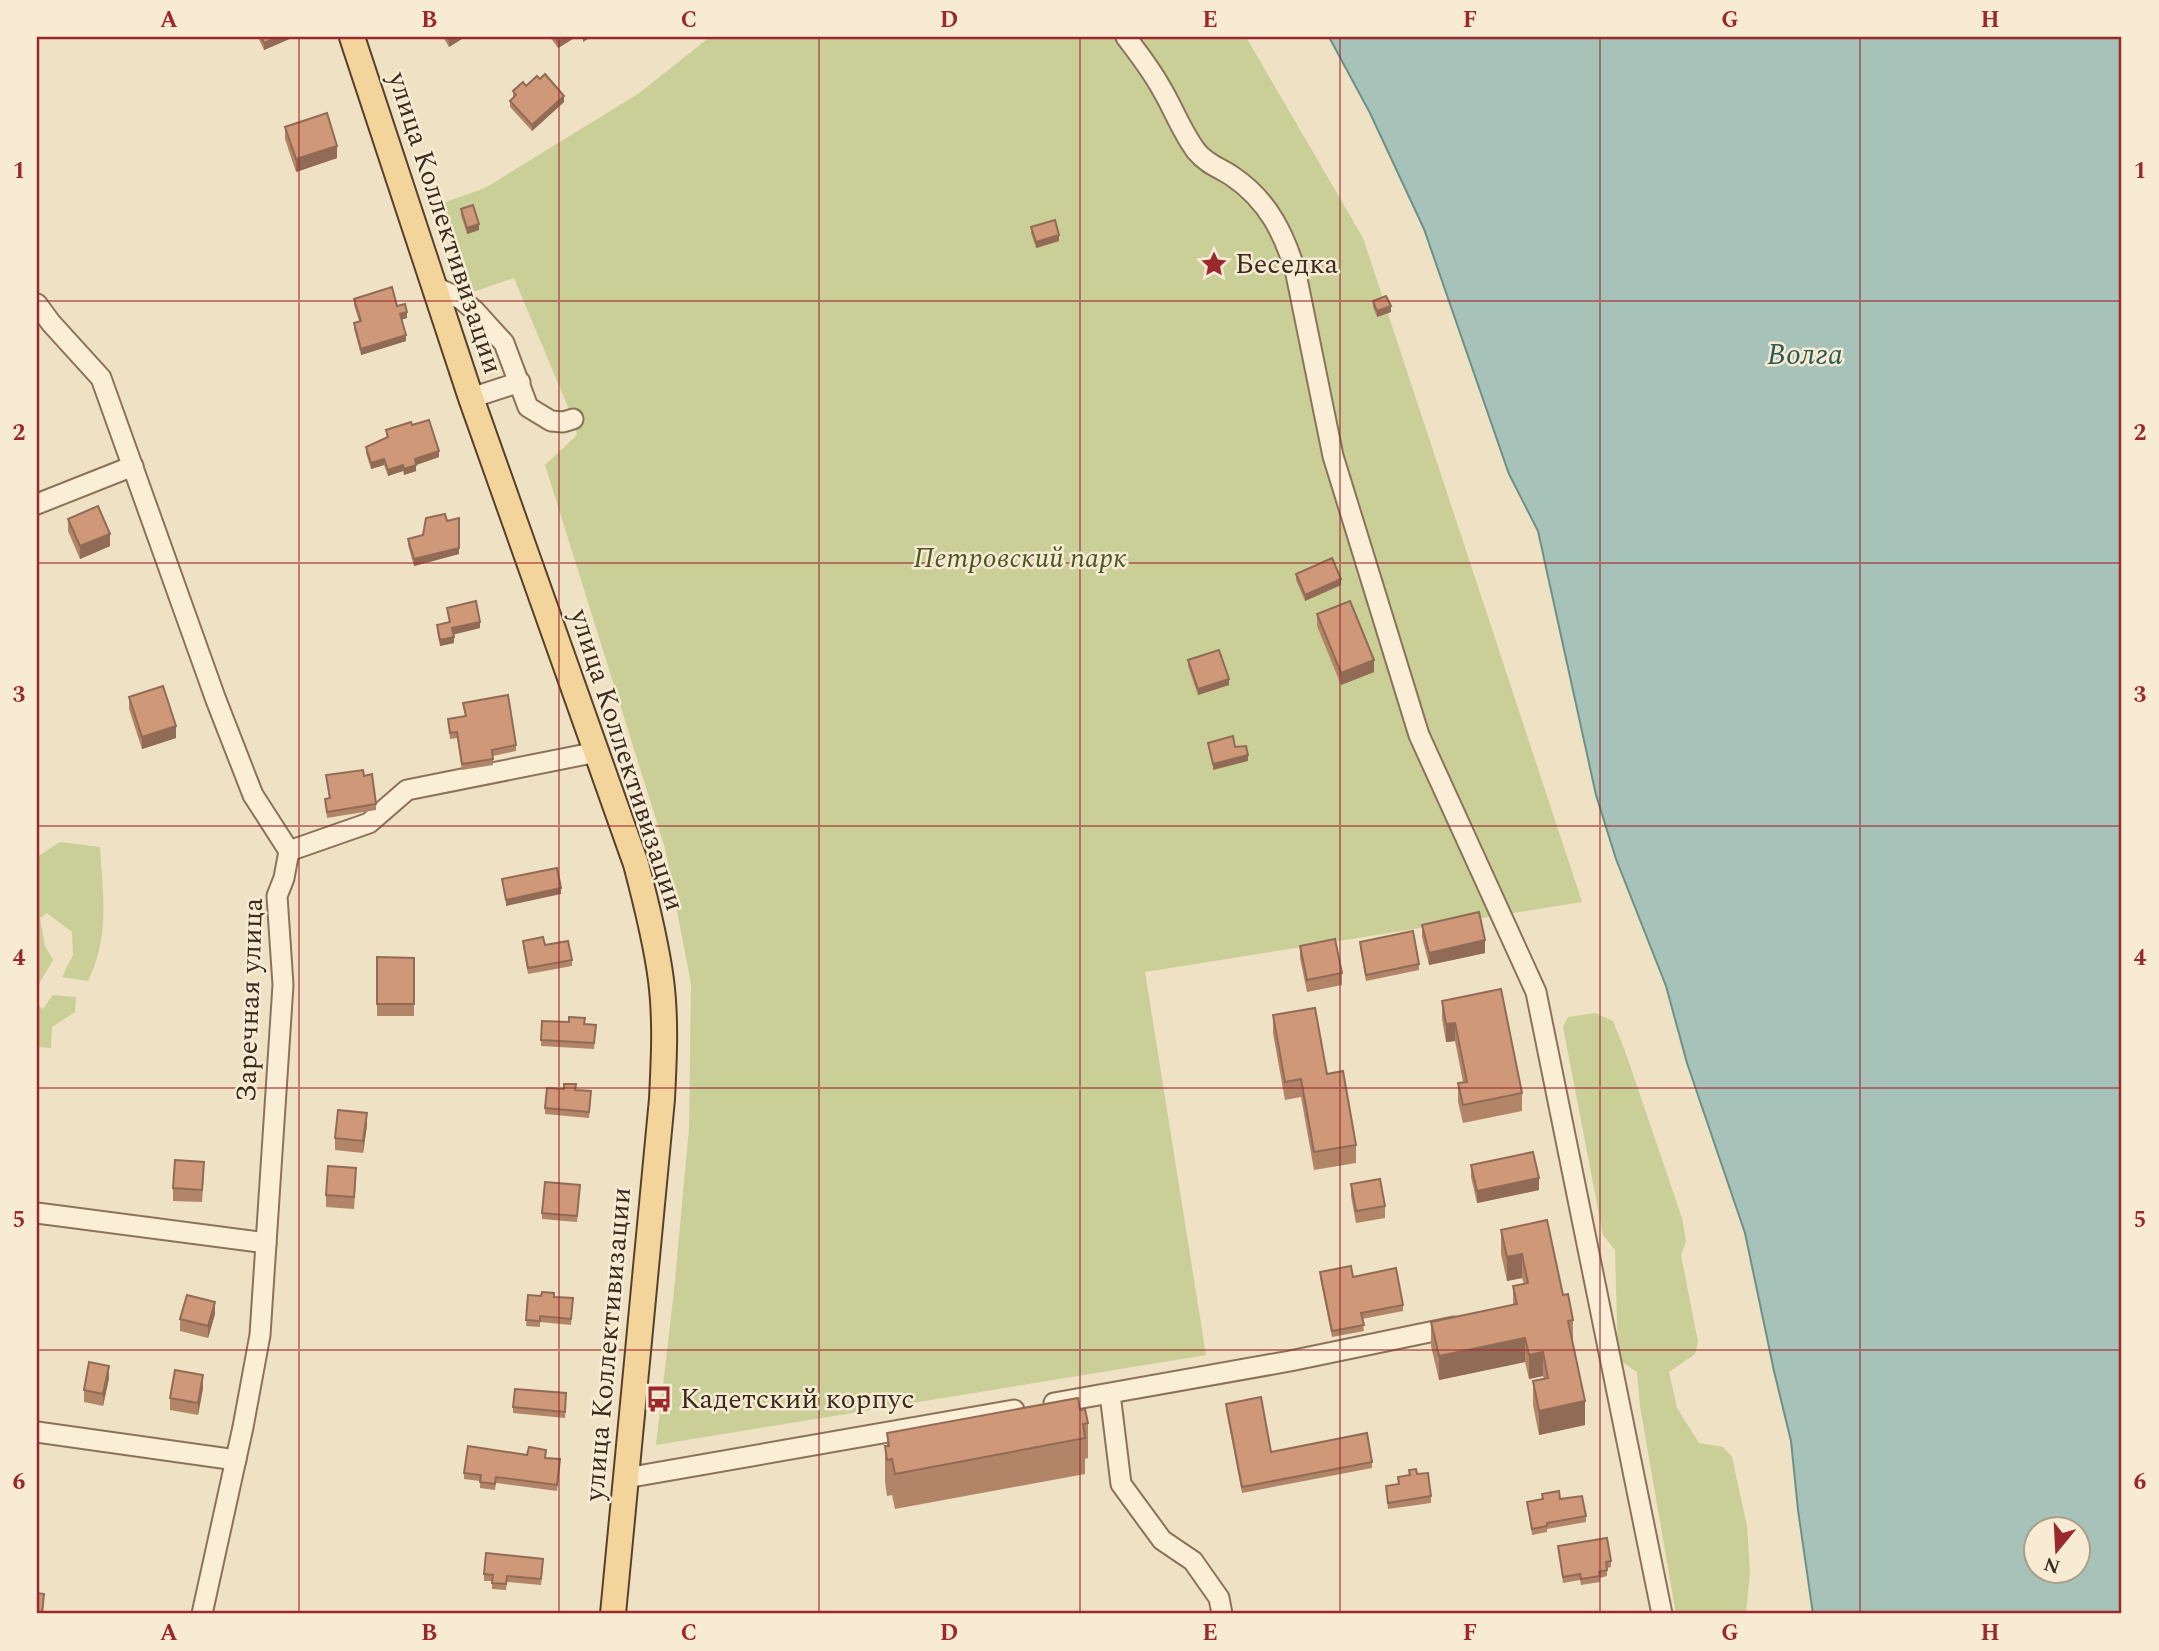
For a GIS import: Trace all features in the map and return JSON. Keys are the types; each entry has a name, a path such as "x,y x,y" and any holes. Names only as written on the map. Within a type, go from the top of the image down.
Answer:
{"main road":[{"name":"улица Коллективизации","path":"352,37 471,398 636,864 651,923 661,980 664,1041 662,1099 613,1614"}],"street":[{"path":"1126,37 1160,86 1194,149 1203,159 1234,177 1263,204 1279,226 1289,249 1333,456 1419,735 1536,992 1662,1614"},
{"path":"435,287 461,299 504,343 528,407 551,421 564,422 573,419"},
{"path":"37,304 102,378 216,700 253,795 289,850 369,823 407,790 597,752"},
{"path":"471,398 520,382"},
{"path":"37,504 133,466"},
{"name":"Заречная улица","path":"202,1614 260,1335 283,985 277,896 284,878 289,850"},
{"path":"37,1213 266,1243"},
{"path":"626,1478 1303,1359 1471,1323"},
{"path":"1110,1394 1121,1484 1162,1539 1192,1561 1219,1598 1222,1614"},
{"path":"37,1432 236,1460"}],"green space":[{"name":"Петровский парк","path":"710,37 1246,37 1363,238 1582,902 1145,972 1206,1355 656,1445 689,1128 691,984 665,848 545,465 577,435 573,419 514,278 470,293 440,204 485,188 638,94"},
{"path":"60,842 100,847 103,916 100,948 88,981 62,977 73,955 72,932 47,913 40,918 45,946 53,960 37,987 37,857"},
{"path":"53,995 76,997 75,1012 52,1027 51,1048 37,1047 37,1005 43,1009"},
{"path":"1595,1013 1613,1021 1682,1218 1686,1241 1681,1255 1698,1342 1695,1354 1669,1372 1677,1408 1699,1443 1723,1447 1732,1457 1747,1526 1750,1571 1746,1614 1676,1614 1640,1406 1637,1372 1618,1359 1615,1250 1603,1235 1563,1027 1568,1017"}],"water":[{"name":"Волга","path":"1329,37 2122,37 2122,1614 1813,1614 1791,1441 1745,1233 1687,1063 1666,986 1616,859 1596,795 1538,531 1509,474 1424,229 1370,113"}],"building":[{"path":"261,37 279,37 264,43"},
{"path":"545,74 564,96 532,125 510,101 516,95 513,91 523,82 526,86 537,76 540,79"},
{"path":"327,113 337,146 296,159 285,127"},
{"path":"473,205 479,224 467,228 461,209"},
{"path":"1055,220 1059,235 1036,242 1031,227"},
{"path":"392,287 397,306 405,304 407,312 400,314 406,335 361,349 354,323 361,321 354,299"},
{"path":"1386,296 1391,306 1377,311 1373,301"},
{"path":"429,420 439,451 415,459 416,465 404,469 403,465 388,470 384,459 371,463 366,447 388,437 386,430 411,422 412,425"},
{"path":"98,506 110,534 80,546 68,519"},
{"path":"445,514 447,521 459,518 459,548 414,559 408,539 423,535 426,518"},
{"path":"1332,558 1341,579 1305,595 1296,574"},
{"path":"476,601 480,622 452,628 454,637 440,640 437,625 450,622 447,608"},
{"path":"1350,601 1374,660 1341,673 1317,614"},
{"path":"1219,650 1229,679 1198,689 1188,660"},
{"path":"163,686 176,726 142,737 129,697"},
{"path":"508,695 516,745 492,750 493,759 462,764 457,732 450,733 448,719 466,716 463,703"},
{"path":"1233,736 1235,747 1246,746 1248,755 1213,764 1208,743"},
{"path":"363,770 364,776 372,774 376,804 327,812 325,799 330,798 326,775"},
{"path":"557,868 561,888 506,900 502,879"},
{"path":"1479,912 1485,940 1429,953 1422,925"},
{"path":"1413,931 1419,964 1366,975 1360,942"},
{"path":"543,937 545,945 568,941 572,960 528,968 523,941"},
{"path":"1335,939 1342,973 1307,980 1300,946"},
{"path":"377,957 414,958 414,1004 377,1004"},
{"path":"1501,989 1522,1093 1463,1105 1458,1083 1467,1082 1455,1023 1446,1024 1442,1001"},
{"path":"1315,1008 1327,1074 1343,1071 1356,1145 1314,1152 1301,1079 1285,1082 1273,1015"},
{"path":"569,1017 585,1018 584,1024 596,1025 594,1043 541,1040 542,1021 569,1022"},
{"path":"564,1084 576,1084 575,1090 591,1091 589,1112 545,1108 547,1088 564,1089"},
{"path":"338,1110 367,1113 363,1141 335,1138"},
{"path":"1533,1152 1539,1178 1477,1191 1471,1165"},
{"path":"175,1160 204,1162 202,1190 173,1188"},
{"path":"328,1166 356,1168 354,1197 326,1195"},
{"path":"1380,1179 1385,1206 1356,1211 1351,1184"},
{"path":"545,1182 580,1185 577,1216 542,1213"},
{"path":"1547,1220 1563,1295 1568,1294 1573,1320 1568,1321 1585,1401 1539,1411 1533,1381 1548,1378 1543,1352 1529,1355 1525,1338 1439,1356 1431,1322 1517,1304 1513,1286 1528,1283 1522,1254 1507,1257 1501,1230"},
{"path":"1351,1266 1353,1277 1396,1268 1403,1305 1361,1313 1364,1325 1332,1331 1320,1272"},
{"path":"542,1292 554,1293 554,1297 573,1298 571,1319 540,1316 540,1321 526,1320 528,1295 541,1296"},
{"path":"187,1295 215,1302 208,1326 180,1319"},
{"path":"89,1362 109,1366 103,1394 84,1390"},
{"path":"175,1370 203,1375 198,1403 170,1398"},
{"path":"515,1389 566,1393 565,1412 513,1407"},
{"path":"1261,1397 1271,1452 1367,1433 1372,1462 1242,1487 1226,1404"},
{"path":"1078,1398 1080,1410 1085,1409 1088,1423 1083,1424 1085,1438 895,1474 892,1459 887,1460 887,1433"},
{"path":"468,1446 527,1455 529,1447 546,1450 545,1458 560,1459 557,1485 496,1477 495,1484 480,1482 481,1475 464,1473"},
{"path":"1416,1469 1417,1474 1428,1473 1431,1496 1388,1503 1386,1486 1399,1484 1398,1477 1410,1475 1409,1470"},
{"path":"1559,1491 1560,1499 1582,1496 1586,1516 1547,1523 1547,1526 1532,1529 1527,1502 1543,1499 1542,1494"},
{"path":"1607,1538 1611,1561 1606,1562 1607,1570 1599,1572 1600,1576 1581,1579 1580,1574 1563,1577 1558,1546"},
{"path":"486,1553 543,1559 541,1579 507,1576 506,1584 492,1583 493,1575 484,1574"},
{"path":"37,1593 44,1594 42,1614 37,1614"}],"place":[{"name":"Беседка","path":"1214,264"},
{"name":"Кадетский корпус","path":"659,1399"}]}
